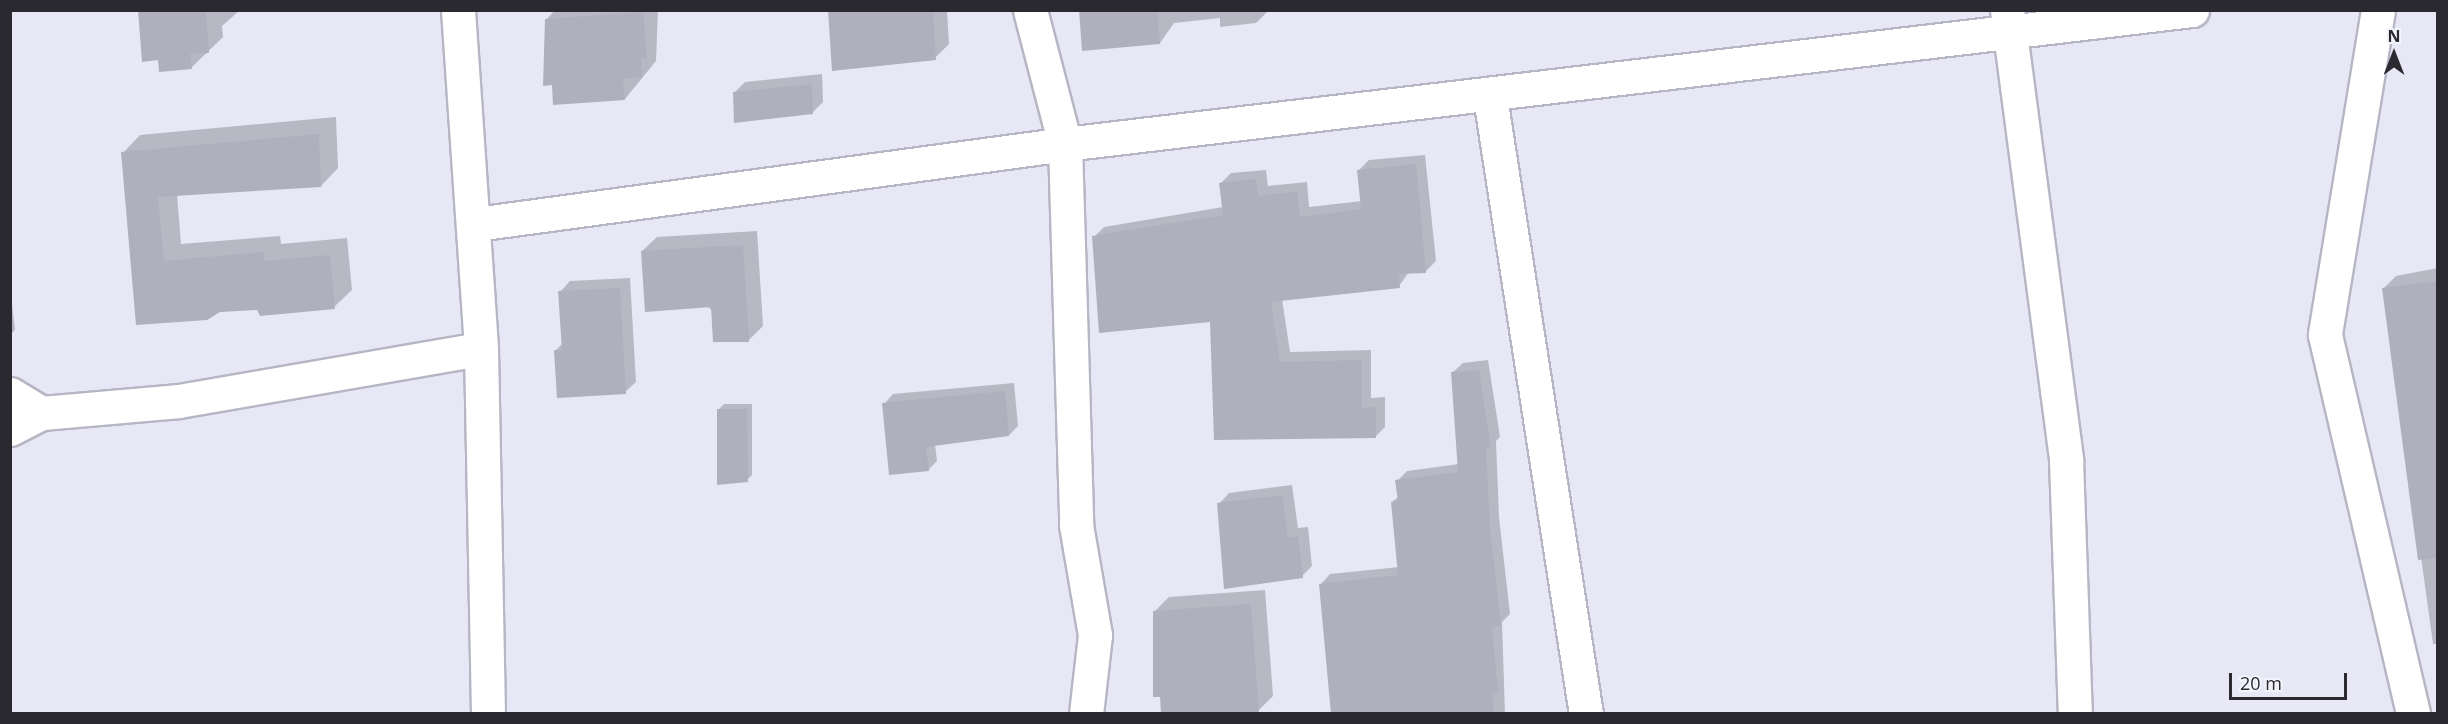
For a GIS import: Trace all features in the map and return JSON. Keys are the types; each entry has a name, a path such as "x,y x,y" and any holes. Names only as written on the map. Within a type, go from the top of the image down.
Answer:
{"street":[{"path":"458,10 476,224 481,349 488,714"},
{"path":"1030,10 1065,144 1076,525 1095,635 1086,714"},
{"path":"476,224 1065,144 1490,97 2007,23 2192,10"},
{"path":"2378,10 2325,335 2413,714"},
{"path":"2007,23 2066,460 2074,714"},
{"path":"1490,97 1586,714"},
{"path":"10,429 42,413 179,401 481,349"},
{"path":"10,394 42,413"}],"building":[{"path":"138,10 206,10 209,53 190,54 192,69 159,72 158,60 142,62"},
{"path":"828,10 933,10 936,60 832,71"},
{"path":"1079,10 1157,10 1160,44 1082,51"},
{"path":"643,12 647,58 641,58 642,77 623,79 625,100 553,105 552,85 543,86 545,19"},
{"path":"812,84 813,114 734,123 733,92"},
{"path":"319,134 321,187 158,197 164,261 263,252 264,261 330,255 335,309 260,316 257,310 220,312 207,320 136,325 121,152"},
{"path":"1416,164 1426,273 1399,274 1400,288 1271,302 1280,362 1362,360 1362,408 1376,407 1376,438 1214,440 1210,322 1099,333 1092,236 1223,215 1219,183 1256,179 1258,196 1297,191 1300,217 1361,209 1357,170"},
{"path":"743,245 749,342 713,342 711,307 645,312 641,251"},
{"path":"2438,281 2438,558 2418,560 2382,288"},
{"path":"620,288 626,394 557,398 554,350 562,350 558,291"},
{"path":"1479,370 1491,449 1486,449 1490,528 1501,626 1492,627 1498,693 1492,693 1494,714 1331,714 1319,584 1398,575 1391,502 1398,501 1395,480 1458,472 1451,372"},
{"path":"1005,391 1009,436 926,447 929,471 889,475 882,403"},
{"path":"717,409 747,409 748,482 717,485"},
{"path":"1282,495 1288,538 1298,536 1303,578 1224,589 1217,503"},
{"path":"1251,604 1259,712 1161,714 1160,697 1153,697 1153,611"}]}
